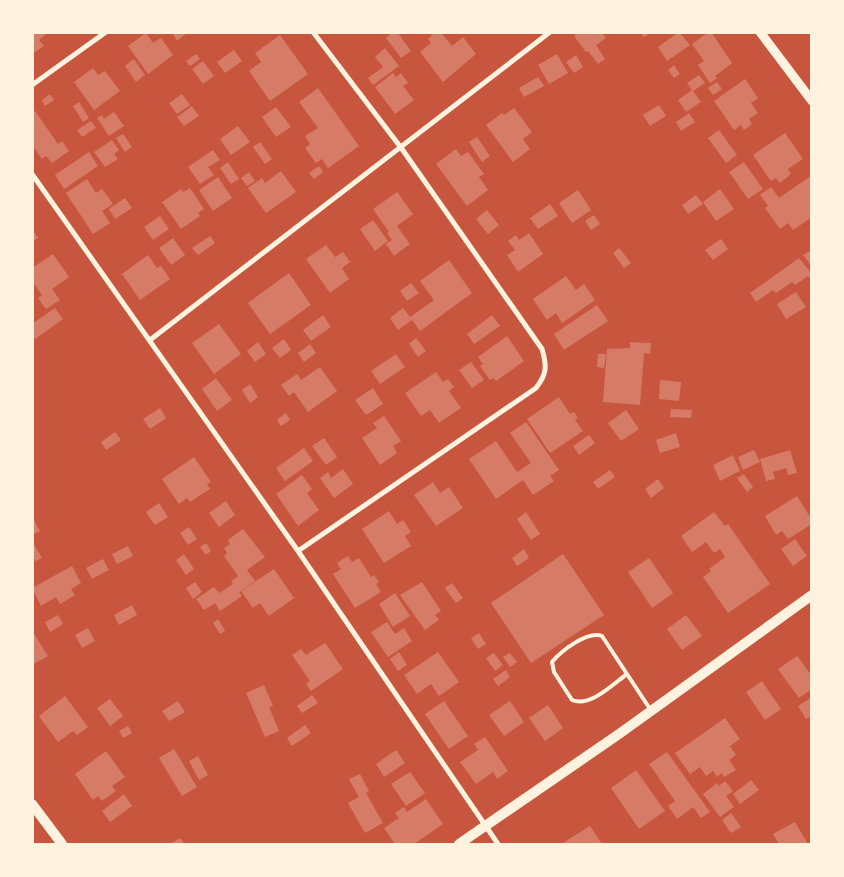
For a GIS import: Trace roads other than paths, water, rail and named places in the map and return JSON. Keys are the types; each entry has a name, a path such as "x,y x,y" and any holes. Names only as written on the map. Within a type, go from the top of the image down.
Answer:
{"main road":[{"path":"459,844 652,711 812,595"},
{"path":"32,804 62,844"}],"street":[{"path":"32,85 106,32"},
{"path":"298,551 536,388 545,377 546,363 542,349 402,149 313,32"},
{"path":"150,340 402,149 550,32"},
{"path":"760,32 812,101"},
{"path":"32,174 298,551 484,827 498,844"}],"lane":[{"path":"627,674 588,702 577,702 572,700 554,672 552,662 586,636 597,634 602,636 652,711"}]}
